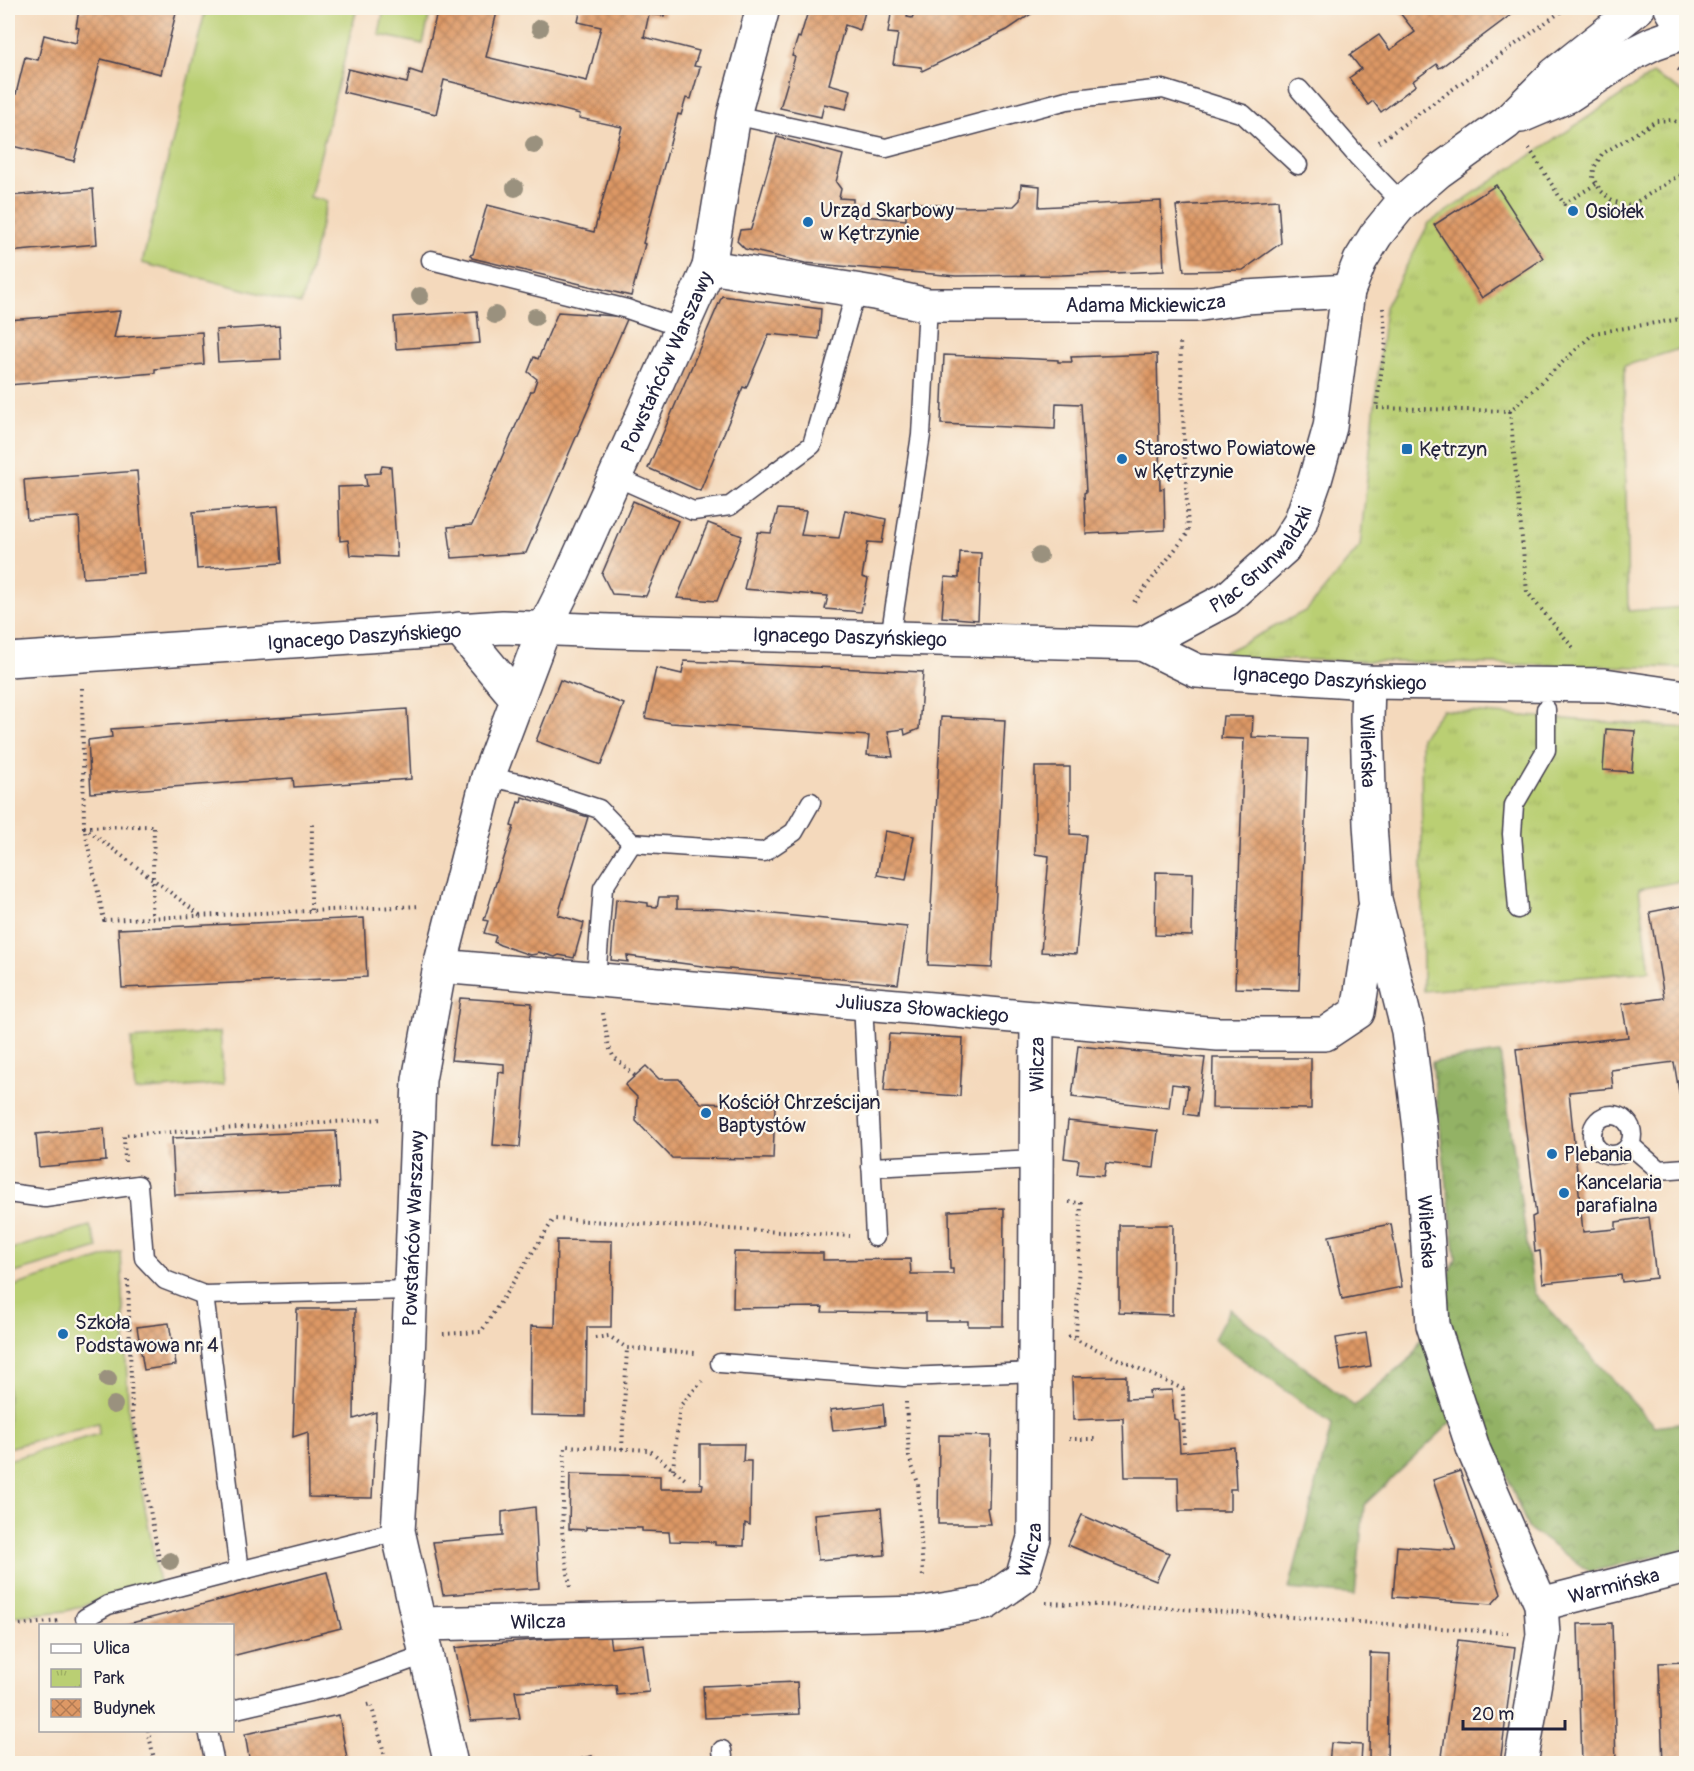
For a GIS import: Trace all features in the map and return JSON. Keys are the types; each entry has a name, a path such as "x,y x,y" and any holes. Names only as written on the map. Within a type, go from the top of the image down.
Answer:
{"street":[{"name":"Powstańców Warszawy","path":"451,1764 398,1531 419,1080 440,966 488,777 544,629 571,575 709,267 734,115 762,8"},
{"path":"1348,291 1360,261 1376,235 1402,203 1439,171 1506,123 1555,74 1638,8"},
{"path":"1506,123 1568,96 1681,24"},
{"name":"Adama Mickiewicza","path":"709,267 928,305 1195,305 1246,297 1348,291"},
{"name":"Plac Grunwaldzki","path":"1142,644 1227,599 1284,548 1300,524 1316,480 1330,428 1348,291"},
{"name":"Ignacego Daszyńskiego","path":"8,660 503,627 1142,644 1197,671 1368,682 1604,685 1686,697"},
{"path":"459,629 518,700"},
{"name":"Wileńska","path":"1368,682 1367,720 1375,899 1408,1031 1421,1137 1433,1325 1474,1451 1542,1620"},
{"name":"Juliusza Słowackiego","path":"440,966 599,994 863,1003 1218,1034 1325,1034 1358,1012 1375,899"},
{"name":"Wilcza","path":"423,1639 575,1621 923,1613 986,1603 1022,1578 1034,1538 1036,1018"},
{"name":"Warmińska","path":"1542,1620 1686,1567"},
{"path":"1521,1764 1542,1620"}],"lane":[{"path":"734,115 886,148 1066,100 1163,89 1244,114 1298,165"},
{"path":"1299,89 1358,157 1402,203"},
{"path":"431,260 627,309 682,328"},
{"path":"614,476 693,511 730,507 812,445 856,291"},
{"path":"890,638 921,435 928,305"},
{"path":"1518,909 1512,834 1514,805 1546,750 1546,710"},
{"path":"488,777 523,784 599,809 632,843 764,852 794,832 811,802"},
{"path":"599,994 603,888 632,843"},
{"path":"863,1003 875,1237"},
{"path":"1630,1145 1659,1170 1686,1168"},
{"path":"871,1167 1036,1160"},
{"path":"8,1193 45,1198 138,1185 144,1258 165,1280 204,1295 411,1290"},
{"path":"204,1295 239,1571"},
{"path":"720,1364 904,1377 1035,1372"},
{"path":"85,1618 108,1605 398,1531"},
{"path":"234,1710 340,1685 423,1639"},
{"path":"208,1732 215,1764"}],"path":[{"path":"1358,157 1566,8"},
{"path":"1686,128 1672,120 1656,121 1602,154 1594,168 1593,179 1612,201 1630,206 1686,171"},
{"path":"1521,153 1538,141"},
{"path":"1529,148 1564,204 1596,184"},
{"path":"1134,602 1188,533 1179,305"},
{"path":"1382,306 1386,341 1376,408 1510,411 1594,333 1686,318"},
{"path":"1510,411 1527,592 1604,685"},
{"path":"82,678 84,827 104,920 425,906"},
{"path":"311,910 312,821"},
{"path":"84,827 154,825 152,918"},
{"path":"84,827 201,915"},
{"path":"599,994 609,1047 613,1056 635,1076"},
{"path":"125,1187 124,1135 393,1118"},
{"path":"1035,1199 1081,1203 1076,1340 1183,1389 1184,1445"},
{"path":"436,1335 481,1332 554,1219 875,1237"},
{"path":"128,1276 132,1412 166,1590"},
{"path":"595,1338 609,1336 627,1348 703,1354 720,1364 697,1386 681,1406 673,1469"},
{"path":"622,1449 627,1348"},
{"path":"904,1377 909,1457 918,1483 923,1613"},
{"path":"575,1621 562,1531 565,1446 649,1450 685,1479"},
{"path":"995,1597 1020,1602 1542,1620"},
{"path":"8,1626 85,1618"},
{"path":"358,1706 371,1704 387,1764"},
{"path":"148,1732 155,1764"}],"green space":[{"path":"206,8 357,8 310,197 327,201 301,304 142,263"},
{"path":"384,8 431,8 423,44 379,35"},
{"path":"1653,74 1686,94 1686,347 1624,366 1628,611 1686,607 1686,668 1214,658 1307,610 1360,546 1385,307 1429,223"},
{"path":"1442,710 1686,728 1686,880 1639,889 1650,971 1423,991 1421,737"},
{"path":"220,1032 224,1084 135,1091 131,1039"},
{"path":"1500,1053 1534,1293 1654,1426 1686,1422 1686,1549 1590,1572 1528,1528 1476,1399 1364,1505 1355,1595 1289,1589 1332,1424 1214,1339 1230,1309 1354,1406 1413,1356 1456,1259 1432,1062"},
{"path":"90,1226 98,1248 8,1275 8,1250"},
{"name":"Szkoła Podstawowa nr 4","path":"121,1252 129,1422 159,1583 66,1611 8,1617 8,1460 99,1434 98,1423 8,1448 8,1288"}],"building":[{"path":"84,8 155,8 176,13 161,74 101,59 74,161 8,145 8,92 16,94 25,57 38,60 44,35 76,43 79,10 84,11"},
{"path":"438,8 498,8 486,57 587,81 601,27 578,22 581,8 666,8 664,16 649,14 644,37 699,51 694,66 700,67 691,99 686,98 681,115 678,114 631,296 472,258 470,255 473,254 487,205 594,232 622,127 579,118 580,114 444,80 436,114 343,92 348,69 407,83 410,70 422,74"},
{"path":"809,8 866,8 860,30 845,25 829,84 851,90 846,109 824,104 821,117 780,108 795,57 792,56"},
{"path":"892,8 909,9 907,17 912,18 917,8 1040,8 1007,30 922,71 921,67 893,64 898,34 888,33"},
{"path":"1396,8 1520,8 1441,67 1439,68 1437,64 1413,81 1416,85 1381,112 1373,101 1368,105 1349,78 1361,69 1350,55 1379,35 1390,50 1415,32"},
{"path":"777,137 843,155 836,182 841,189 839,198 853,199 853,207 864,207 864,216 906,220 906,202 960,207 1014,206 1020,200 1021,184 1040,186 1039,207 1161,201 1164,271 956,276 805,263 745,249 737,241 740,230 751,229"},
{"path":"1496,185 1543,258 1482,298 1434,225"},
{"path":"93,189 97,244 8,252 8,196"},
{"path":"1278,200 1281,243 1243,270 1184,271 1176,206"},
{"path":"722,296 821,309 819,339 769,334 746,388 743,387 700,491 648,468"},
{"path":"120,311 114,338 202,332 204,364 155,369 155,373 8,385 8,320"},
{"path":"477,311 480,343 396,349 394,317"},
{"path":"558,312 628,317 526,553 452,558 448,527 472,525 531,391 533,391 537,379 528,372 534,357 538,359"},
{"path":"279,326 281,359 218,362 216,330"},
{"name":"Starostwo Powiatowe w Kętrzynie","path":"1157,354 1160,489 1164,488 1165,530 1086,534 1081,404 1056,403 1055,429 941,424 944,355 1072,362 1071,357"},
{"path":"382,466 391,467 397,557 350,555 348,540 340,541 338,487 367,486 365,474 380,473"},
{"path":"137,471 145,574 83,578 79,517 27,520 24,480"},
{"path":"633,501 678,521 646,596 612,594 602,574"},
{"path":"278,506 282,563 197,569 193,512"},
{"path":"778,509 806,511 801,535 839,538 845,510 886,519 882,543 868,542 862,577 868,579 861,612 825,609 828,596 744,589 758,532 771,533"},
{"path":"708,523 742,536 717,601 677,598"},
{"path":"960,552 981,553 978,620 942,617 945,577 959,578"},
{"path":"684,661 923,672 919,729 905,735 904,729 888,731 893,757 867,755 869,736 671,723 645,718 656,668 682,674"},
{"path":"560,680 624,704 601,765 536,741"},
{"path":"407,709 411,779 294,787 293,778 91,793 88,740 112,737 111,729"},
{"path":"1223,716 1253,716 1252,737 1308,739 1299,990 1235,988 1244,739 1221,738"},
{"path":"941,717 1005,720 992,968 928,965"},
{"path":"1606,729 1635,731 1632,772 1603,770"},
{"path":"1035,767 1070,767 1070,834 1086,835 1076,954 1041,952 1049,856 1035,854"},
{"path":"522,797 588,817 558,915 584,923 574,958 559,955 555,957 538,952 530,955 500,945 494,942 496,936 484,933 488,921 484,920 514,827 511,826 518,802 521,803"},
{"path":"885,831 914,836 906,880 877,875"},
{"path":"1156,872 1193,873 1192,936 1155,935"},
{"path":"659,897 677,897 677,908 721,909 907,927 898,984 717,968 627,956 628,962 611,960 616,899 648,903 648,906 657,907"},
{"name":"Plebania","path":"1686,905 1686,1134 1674,1062 1611,1070 1613,1088 1569,1092 1583,1232 1616,1229 1616,1222 1649,1217 1656,1278 1622,1282 1621,1275 1543,1283 1540,1251 1535,1252 1532,1217 1536,1215 1516,1049 1628,1037 1622,1004 1664,998 1650,912"},
{"path":"364,918 367,977 122,988 118,929"},
{"path":"460,998 532,1003 520,1147 493,1145 499,1072 504,1073 504,1064 451,1060"},
{"path":"889,1034 963,1038 960,1096 884,1091"},
{"path":"1078,1046 1205,1058 1197,1116 1184,1114 1188,1086 1172,1084 1169,1108 1072,1097"},
{"path":"1213,1058 1311,1058 1311,1109 1212,1108"},
{"name":"Kościół Chrześcijan Baptystów","path":"646,1066 659,1079 679,1079 701,1103 775,1105 773,1159 672,1158 636,1121 637,1097 625,1085"},
{"path":"1068,1121 1158,1131 1154,1168 1106,1163 1104,1176 1077,1174 1079,1160 1064,1158"},
{"path":"104,1128 106,1161 39,1167 36,1134"},
{"path":"336,1131 339,1188 175,1195 172,1138"},
{"path":"1004,1208 1003,1326 968,1326 968,1321 926,1321 926,1313 822,1312 823,1307 733,1308 734,1252 823,1253 823,1260 910,1259 911,1274 953,1274 953,1269 950,1269 949,1211"},
{"path":"1391,1224 1402,1287 1342,1299 1329,1236"},
{"path":"1119,1225 1173,1225 1172,1315 1119,1313"},
{"path":"557,1240 612,1241 611,1327 587,1327 586,1416 530,1415 531,1326 555,1327"},
{"path":"297,1309 355,1309 354,1419 376,1412 372,1498 309,1497 308,1432 293,1437"},
{"path":"169,1323 176,1365 144,1370 137,1327"},
{"path":"1366,1333 1371,1366 1341,1371 1336,1338"},
{"path":"1126,1376 1126,1399 1150,1398 1149,1391 1172,1390 1174,1419 1178,1420 1180,1452 1234,1447 1236,1489 1230,1489 1230,1511 1179,1511 1178,1477 1125,1477 1123,1418 1073,1420 1072,1377"},
{"path":"883,1404 885,1425 833,1431 830,1410"},
{"path":"939,1435 991,1436 989,1507 987,1508 990,1524 938,1524"},
{"path":"700,1444 744,1444 743,1461 751,1461 750,1525 745,1523 744,1546 715,1545 715,1542 670,1541 669,1532 642,1531 642,1528 569,1529 570,1474 660,1476 660,1489 702,1489"},
{"path":"1460,1471 1501,1594 1492,1604 1393,1597 1397,1546 1456,1550 1433,1480"},
{"path":"535,1507 539,1588 443,1595 433,1542 502,1536 502,1512"},
{"path":"881,1508 885,1555 818,1560 814,1514"},
{"path":"1082,1515 1169,1553 1156,1581 1068,1545"},
{"path":"327,1572 341,1628 234,1655 234,1624 128,1624"},
{"path":"1612,1623 1616,1764 1582,1764 1578,1624"},
{"path":"609,1635 611,1648 643,1644 649,1692 617,1695 616,1685 515,1691 520,1718 471,1721 455,1648"},
{"path":"1458,1640 1515,1647 1500,1764 1441,1764"},
{"path":"1370,1653 1389,1654 1387,1764 1369,1764"},
{"path":"1686,1662 1686,1764 1663,1764 1659,1663"},
{"path":"797,1682 799,1714 705,1718 703,1686"},
{"path":"339,1715 348,1764 250,1764 245,1734"},
{"path":"1331,1743 1362,1745 1361,1764 1329,1764"},
{"path":"592,1756 594,1764 562,1764 562,1763"}],"place":[{"name":"Osiołek","path":"1573,211"},
{"name":"Urząd Skarbowy w Kętrzynie","path":"808,222"},
{"name":"Kętrzyn","path":"1407,449"},
{"name":"Starostwo Powiatowe w Kętrzynie","path":"1122,459"},
{"name":"Kościół Chrześcijan Baptystów","path":"706,1113"},
{"name":"Plebania","path":"1552,1154"},
{"name":"Kancelaria parafialna","path":"1564,1193"},
{"name":"Szkoła Podstawowa nr 4","path":"63,1334"}]}
